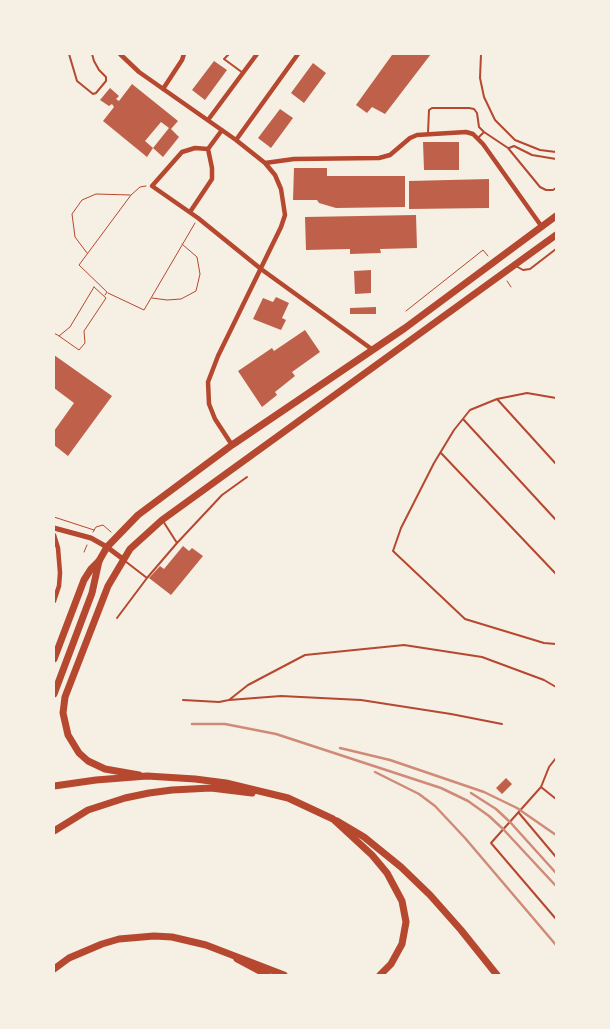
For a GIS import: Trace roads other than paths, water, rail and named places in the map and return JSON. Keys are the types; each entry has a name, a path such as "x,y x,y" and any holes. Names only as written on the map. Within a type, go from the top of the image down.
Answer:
{"main road":[{"path":"54,659 84,580 107,547 132,520 232,445 373,350 556,216"},
{"path":"497,975 430,895 401,867 364,837 333,819 288,798 226,784 195,779 116,772 96,766 79,753 68,735 63,713 65,697 108,586 130,549 162,520 516,266 556,235"},
{"path":"54,694 92,593 99,561"},
{"path":"54,786 147,776"},
{"path":"54,831 88,810 125,798 172,790 211,788 288,798"},
{"path":"333,819 367,850 387,873 402,901 406,922 402,944 392,964 380,975"},
{"path":"54,969 69,958 102,944 136,937 172,937 206,946 284,975"},
{"path":"223,952 267,975"}],"street":[{"path":"120,54 139,72 266,163 275,175 281,189 284,215 281,227 218,356 208,382 209,404 232,445"},
{"path":"163,89 184,54"},
{"path":"208,120 257,54"},
{"path":"236,140 298,54"},
{"path":"190,212 212,179 208,149 222,130"},
{"path":"266,163 294,159 379,158 390,155 400,149 410,138 417,134 466,132 478,138 542,227"},
{"path":"208,149 195,148 182,152 152,186 190,212 261,269 373,350"},
{"path":"54,528 91,538 123,559"},
{"path":"54,535 59,554 60,573 59,586 54,601"}],"lane":[{"path":"69,54 77,81 93,94 106,81 106,77 94,61 92,54"},
{"path":"228,54 224,59 242,73"},
{"path":"481,54 480,78 484,96 495,120 515,140 540,150 556,152"},
{"path":"428,133 429,110 432,108 474,109 477,113 479,127 508,148 540,187 546,190 556,188"},
{"path":"478,138 484,132"},
{"path":"508,148 514,146 532,155 556,159"},
{"path":"516,266 524,270 530,269 556,249"},
{"path":"556,398 528,393 497,399 470,410 440,452 401,528 393,551 465,619 544,643 556,644"},
{"path":"497,399 556,464"},
{"path":"463,419 556,520"},
{"path":"440,452 556,574"},
{"path":"117,618 177,542 222,495 247,476"},
{"path":"162,520 177,542"},
{"path":"123,559 147,578"},
{"path":"229,700 248,685 305,655 404,645 482,657 556,686"},
{"path":"183,700 220,702 281,696 361,700 502,724"},
{"path":"556,758 549,767 541,787 491,843 556,919"},
{"path":"541,787 556,799"},
{"path":"518,812 556,857"}],"railway":[{"path":"192,724 225,724 276,734 441,788 468,801 489,816 556,886"},
{"path":"340,748 390,760 484,792 517,808 556,835"},
{"path":"375,772 419,794 435,806 465,838 556,945"},
{"path":"471,793 496,809 510,822 556,873"}]}
